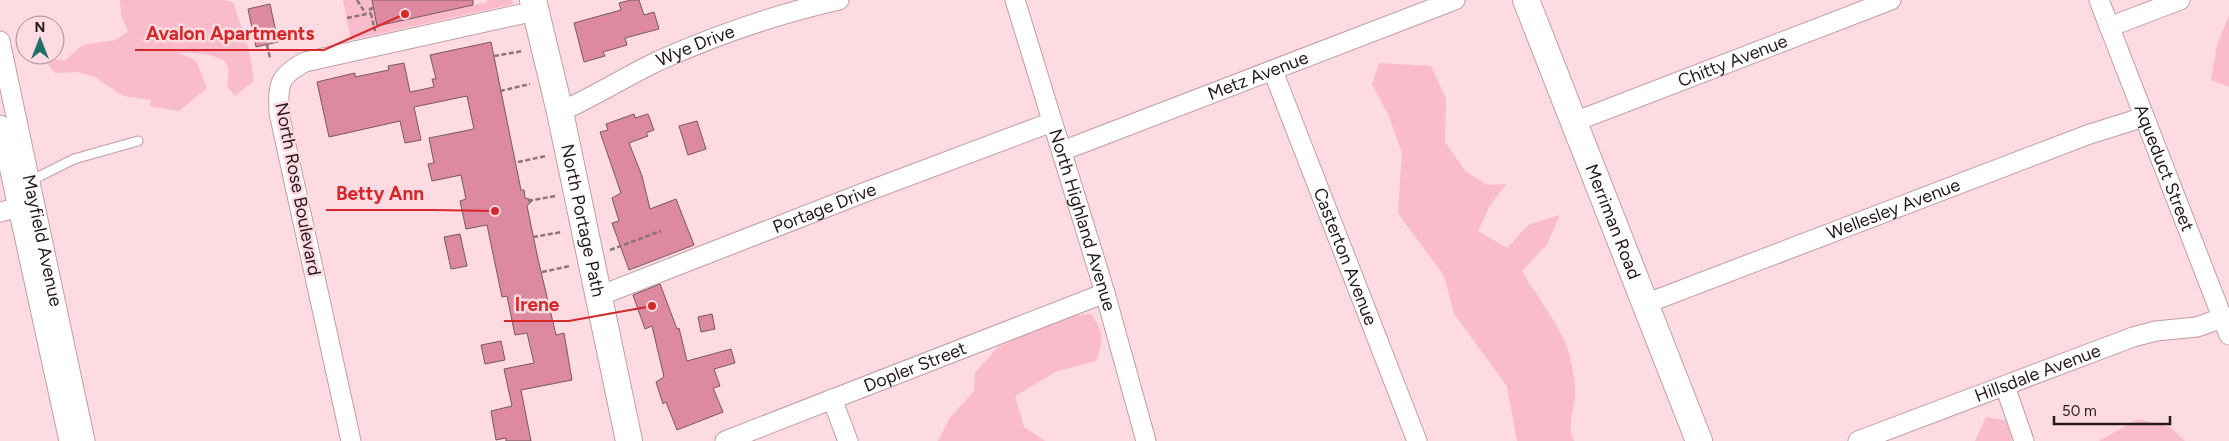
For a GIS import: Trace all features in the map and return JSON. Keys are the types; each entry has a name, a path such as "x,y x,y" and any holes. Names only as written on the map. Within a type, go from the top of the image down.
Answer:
{"main road":[{"name":"Merriman Road","path":"1526,0 1699,441"},
{"name":"North Portage Path","path":"534,5 560,112 630,441"}],"street":[{"name":"Wye Drive","path":"560,112 658,62 719,37 789,11 839,0"},
{"name":"North Highland Avenue","path":"1015,0 1105,292 1146,441"},
{"name":"Metz Avenue","path":"1062,152 1455,0"},
{"name":"Chitty Avenue","path":"1574,122 1891,0"},
{"name":"Aqueduct Street","path":"2099,0 2226,327"},
{"path":"2109,27 2180,0"},
{"name":"North Rose Boulevard","path":"351,441 279,113 278,90 283,77 290,70 305,62 534,5"},
{"name":"Mayfield Avenue","path":"0,40 30,181 27,206"},
{"name":"Casterton Avenue","path":"1273,71 1417,441"},
{"name":"Wellesley Avenue","path":"1645,304 2087,136 2144,117"},
{"name":"Portage Drive","path":"598,296 1052,122"},
{"name":"Mayfield Avenue","path":"0,125 27,206 60,363 85,441"},
{"path":"0,212 27,206"},
{"name":"Dopler Street","path":"725,441 1105,292"},
{"name":"Hillsdale Avenue","path":"1858,441 2133,337 2156,331 2197,327 2226,327"},
{"name":"Mayfield Avenue","path":"60,363 68,441"},
{"path":"2005,386 2024,441"},
{"path":"832,399 848,441"}],"lane":[{"path":"30,181 74,159 138,141"}],"path":[{"path":"357,0 366,14"},
{"path":"373,8 370,8 376,34"},
{"path":"347,18 371,13"},
{"path":"267,45 270,58"},
{"path":"494,56 523,50"},
{"path":"500,91 530,84"},
{"path":"518,162 546,156"},
{"path":"528,201 555,196"},
{"path":"606,251 661,231"},
{"path":"533,238 562,232"},
{"path":"542,272 570,266"}],"shaded area":[{"path":"120,0 223,0 233,2 249,50 254,81 235,96 227,86 229,70 225,61 202,54 178,53 196,61 207,88 179,111 150,106 151,100 123,96 93,76 76,72 55,73 49,65 65,65 65,60 83,45 115,40 128,32 121,15"},
{"path":"343,0 372,0 378,26 487,2 487,0 512,0 513,4 351,40"},
{"path":"2229,15 2229,87 2211,80 2217,45"},
{"path":"1379,63 1431,66 1446,99 1445,142 1466,172 1488,185 1506,184 1489,207 1478,231 1507,248 1528,225 1560,215 1547,244 1522,271 1558,327 1568,351 1575,388 1571,419 1574,441 1517,441 1507,386 1454,314 1444,276 1398,213 1402,153 1388,114 1372,84"},
{"path":"1091,314 1101,332 1101,342 1096,361 1057,371 1015,396 1024,427 1045,441 938,441 950,418 974,391 975,373 998,347 1069,316"},
{"path":"1986,417 2007,421 2012,441 1975,441"},
{"path":"2138,419 2170,427 2185,441 2099,441"}],"building":[{"path":"372,0 473,0 473,5 377,26"},
{"path":"639,0 644,15 654,12 659,29 625,38 627,45 603,52 605,56 584,62 574,23 621,10 619,3"},
{"path":"270,4 278,42 256,47 248,9"},
{"path":"491,42 521,190 524,190 525,198 533,200 527,206 538,259 556,335 564,333 572,380 521,390 531,441 506,441 506,438 496,440 491,411 512,406 504,369 534,363 527,333 515,335 507,296 502,297 487,225 466,229 460,201 466,199 461,175 432,181 428,164 434,163 429,138 474,129 467,96 414,107 421,140 405,143 400,121 329,137 317,82 355,73 355,77 389,70 388,66 404,63 410,92 434,87 432,79 436,79 430,55"},
{"path":"634,114 635,118 648,114 654,130 646,133 648,136 629,143 642,176 650,209 676,199 694,245 629,270 612,223 619,221 612,198 621,193 600,132 608,130 606,124"},
{"path":"697,121 706,149 688,155 679,126"},
{"path":"460,234 467,266 451,269 444,237"},
{"path":"660,284 677,329 679,328 687,361 731,349 735,363 714,369 720,386 713,388 723,412 677,430 666,402 663,404 656,382 664,377 652,326 645,329 633,295"},
{"path":"712,314 715,329 701,332 698,317"},
{"path":"501,341 505,360 485,364 481,345"}],"place":[{"name":"Avalon Apartments","path":"405,14"},
{"name":"Betty Ann","path":"495,211"},
{"name":"Irene","path":"652,306"}]}
